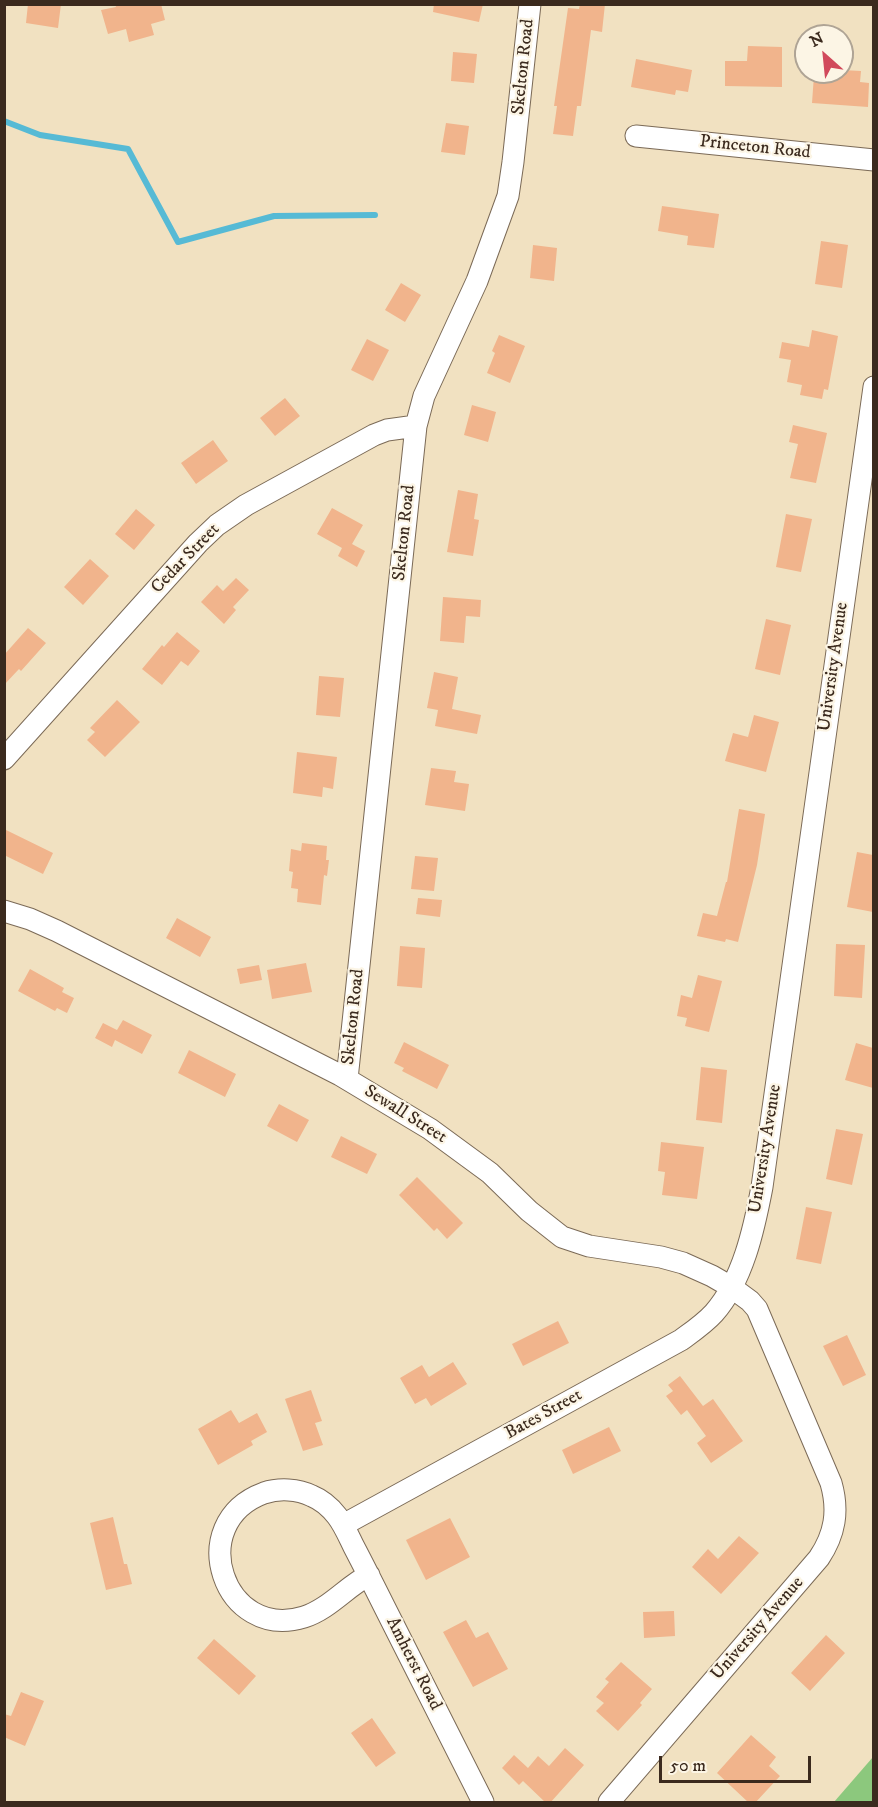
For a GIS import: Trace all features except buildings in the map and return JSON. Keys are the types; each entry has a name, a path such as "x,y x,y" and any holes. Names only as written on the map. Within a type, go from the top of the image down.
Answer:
{"street":[{"name":"Skelton Road","path":"345,1078 416,426 424,396 477,281 507,196 513,162 530,4"},
{"name":"Princeton Road","path":"636,136 873,160"},
{"name":"University Avenue","path":"609,1803 819,1558 834,1528 836,1505 831,1483 763,1318 750,1301 731,1287 748,1243 762,1187 873,387"},
{"name":"Cedar Street","path":"4,759 198,543 217,525 246,505 374,435 387,430 416,426"},
{"name":"Sewall Street","path":"4,911 30,919 57,932 345,1078 456,1147 490,1173 529,1211 562,1237 589,1246 661,1257 683,1263 731,1287"},
{"name":"Bates Street","path":"343,1525 681,1340 715,1312 731,1287"},
{"path":"343,1525 330,1508 311,1495 290,1490 258,1495 240,1508 226,1525 219,1557 223,1578 243,1605 262,1616 283,1620 305,1617 315,1612 355,1582 369,1575"},
{"name":"Amherst Road","path":"343,1525 483,1803"}],"green space":[{"path":"873,1757 873,1802 834,1802"}],"waterway":[{"path":"4,121 40,135 128,149 178,242 274,216 375,215"}]}
